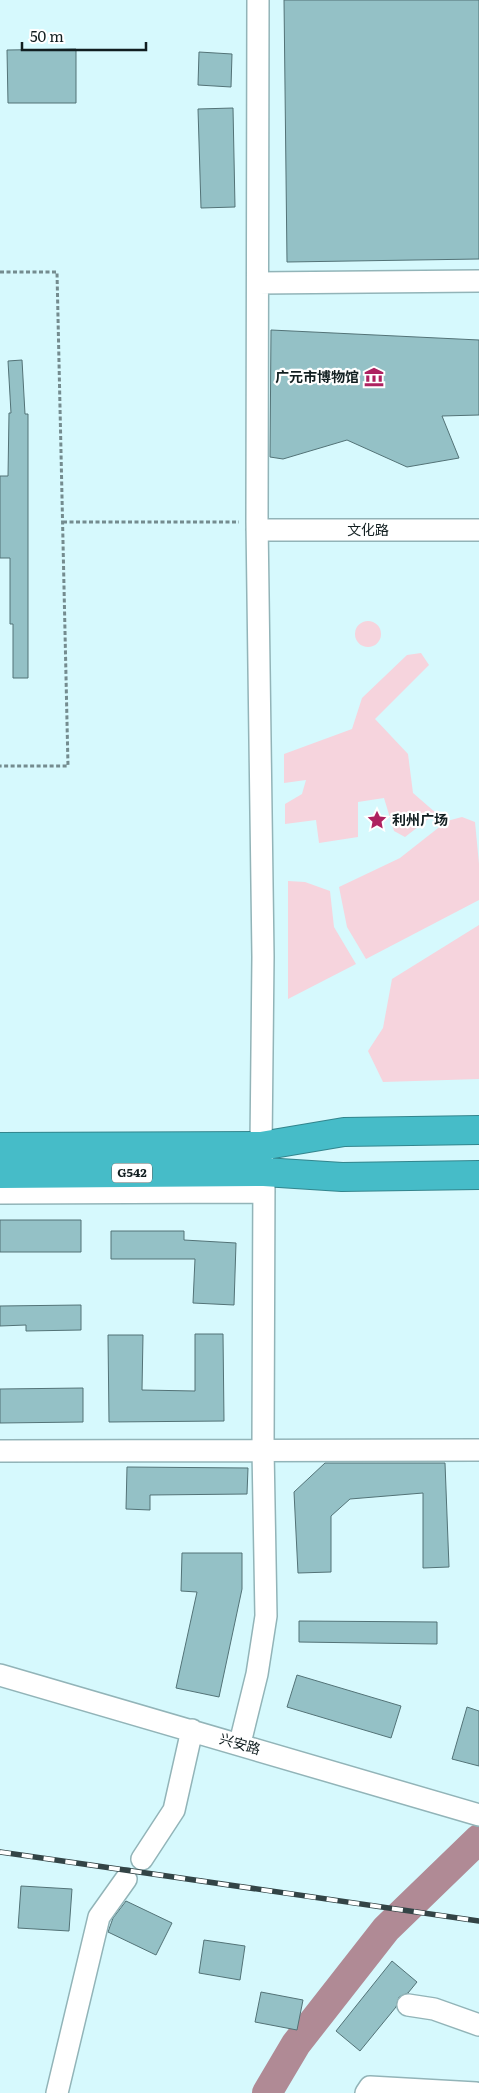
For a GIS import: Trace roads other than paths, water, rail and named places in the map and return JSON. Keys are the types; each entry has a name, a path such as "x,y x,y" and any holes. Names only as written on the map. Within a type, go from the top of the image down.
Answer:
{"highway":[{"name":"G542","path":"0,1147 261,1146 344,1132 479,1130"},
{"name":"G542","path":"0,1174 264,1182 342,1177 479,1175"}],"street":[{"path":"240,1744 257,1674 266,1616 264,1182 261,1146 263,957 257,526 258,0"},
{"path":"258,282 479,281"},
{"name":"文化路","path":"257,526 479,530"},
{"path":"0,1193 264,1182"},
{"path":"0,1450 479,1450"},
{"name":"兴安路","path":"0,1674 479,1815"},
{"path":"142,1859 174,1810 192,1730"},
{"path":"57,2093 99,1917 126,1879"},
{"path":"408,2005 434,2009 479,2026"},
{"path":"366,2093 370,2087 476,2093"}],"waterway":[{"path":"267,2093 296,2044 386,1929 479,1839"}],"railway":[{"path":"0,1852 479,1921"}],"place":[{"name":"广元市博物馆","path":"374,377"},
{"name":"利州广场","path":"377,820"}]}
